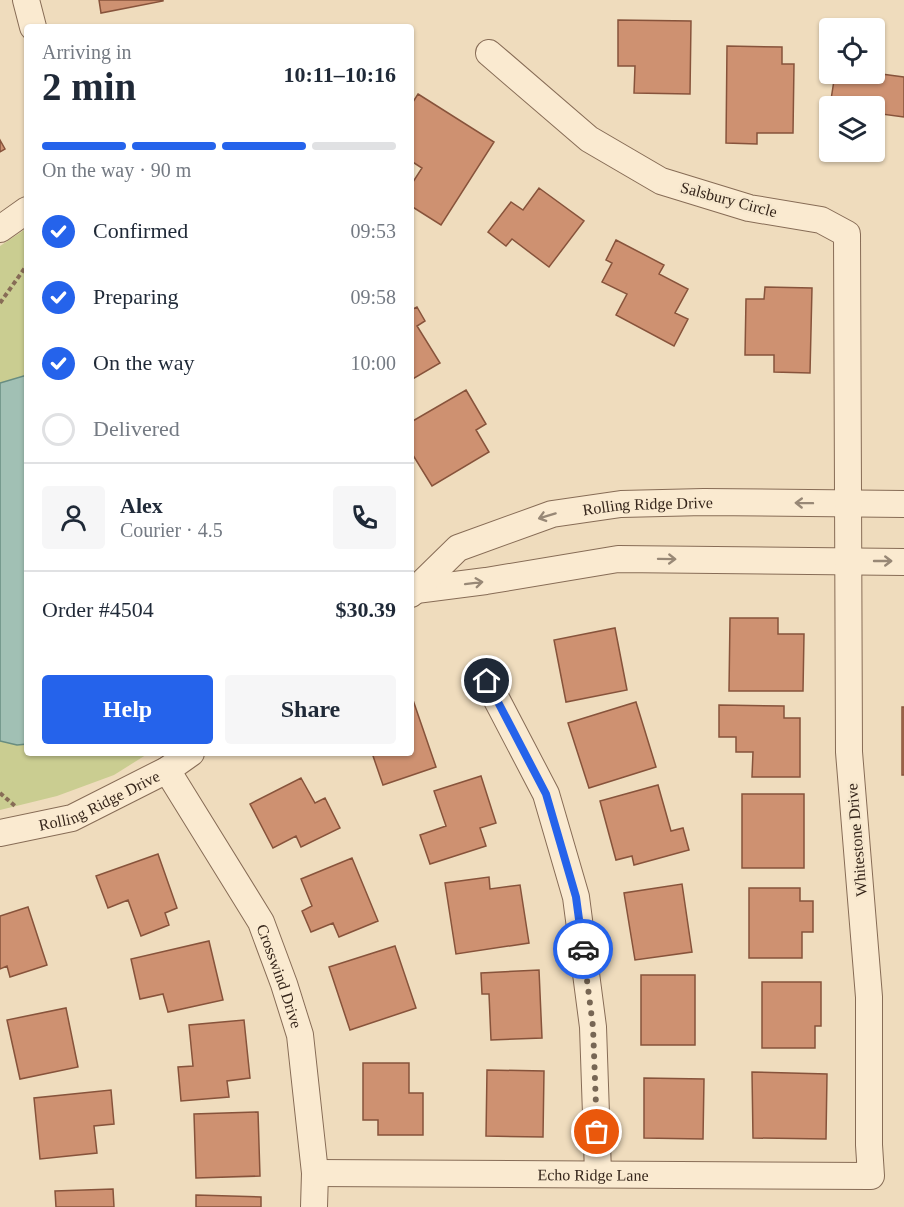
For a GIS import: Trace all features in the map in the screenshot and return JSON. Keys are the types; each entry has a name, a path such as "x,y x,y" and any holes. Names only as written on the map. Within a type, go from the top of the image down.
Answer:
{"street":[{"path":"26,0 32,24"},
{"name":"Salsbury Circle","path":"489,53 590,139 662,181 749,208 821,220 847,234 847,504"},
{"path":"0,229 24,212"},
{"name":"Rolling Ridge Drive","path":"414,588 458,548 552,514 621,504 704,502 904,504"},
{"name":"Whitestone Drive","path":"847,504 849,752 869,997 871,1176"},
{"name":"Rolling Ridge Drive","path":"414,589 486,581 618,559 904,561"},
{"path":"487,681 546,794 576,897 593,1027 598,1173"},
{"name":"Rolling Ridge Drive","path":"0,833 72,818 167,770 186,756"},
{"name":"Crosswind Drive","path":"167,770 261,922 284,984 300,1035 315,1173 314,1207"},
{"name":"Echo Ridge Lane","path":"315,1173 871,1176"}],"path":[{"path":"0,303 24,269"},
{"path":"0,793 18,809"}],"green space":[{"path":"24,230 24,756 144,756 114,775 57,796 0,810 0,246"}],"shaded area":[{"path":"24,376 24,744 17,745 0,741 0,383"}],"building":[{"path":"99,0 163,0 163,1 101,13"},
{"path":"618,20 691,21 690,94 634,93 635,66 618,66"},
{"path":"727,46 782,47 782,64 794,64 793,133 757,133 757,144 726,143"},
{"path":"885,74 904,77 904,117 885,114 885,96 832,96 833,84 885,84"},
{"path":"418,94 494,142 441,225 414,208 414,180 422,168 414,163 414,100"},
{"path":"0,140 5,149 0,152"},
{"path":"539,188 584,221 549,267 512,239 506,246 488,232 511,202 523,210"},
{"path":"616,240 664,265 659,274 688,289 675,313 688,319 674,346 616,315 627,294 602,282 612,263 606,260"},
{"path":"765,287 812,288 810,373 774,372 774,355 745,355 746,299 764,299"},
{"path":"417,307 425,321 417,326 440,363 414,378 414,308"},
{"path":"466,390 486,424 476,430 489,452 432,486 414,457 414,420"},
{"path":"730,618 778,618 778,634 804,634 803,691 729,691"},
{"path":"615,628 627,690 566,702 554,640"},
{"path":"636,702 656,767 589,788 568,723"},
{"path":"414,703 436,767 383,785 373,756 414,756"},
{"path":"719,705 784,706 784,718 800,718 800,777 752,777 753,752 736,752 736,737 719,737"},
{"path":"902,707 904,707 904,775 902,775"},
{"path":"481,776 496,823 480,828 486,846 430,864 420,835 446,826 434,791"},
{"path":"301,778 315,803 325,798 340,828 301,847 296,836 273,848 250,804"},
{"path":"658,785 671,831 683,828 689,850 634,865 632,856 616,860 600,801"},
{"path":"742,794 804,794 804,868 742,868"},
{"path":"158,854 177,908 165,913 169,925 141,936 128,900 108,908 96,876"},
{"path":"352,858 378,921 339,937 333,923 311,932 302,911 312,906 301,879"},
{"path":"489,877 490,889 520,885 529,943 456,954 445,883"},
{"path":"682,884 692,952 635,960 624,893"},
{"path":"749,888 800,888 800,901 813,901 813,932 802,932 802,958 749,958"},
{"path":"28,907 47,965 10,977 7,966 0,969 0,916"},
{"path":"209,941 223,1000 168,1012 163,994 140,999 131,959"},
{"path":"395,946 416,1008 350,1030 329,967"},
{"path":"539,970 542,1038 491,1040 489,994 482,994 481,973"},
{"path":"641,975 695,975 695,1045 641,1045"},
{"path":"762,982 821,982 821,1026 815,1026 815,1048 762,1048"},
{"path":"66,1008 78,1067 20,1079 7,1020"},
{"path":"244,1020 250,1078 227,1081 229,1097 181,1101 178,1067 193,1066 189,1025"},
{"path":"363,1063 409,1063 409,1093 423,1093 423,1135 378,1135 378,1120 363,1120"},
{"path":"487,1070 544,1071 543,1137 486,1136"},
{"path":"752,1072 827,1074 826,1139 753,1138"},
{"path":"644,1078 704,1079 703,1139 644,1138"},
{"path":"111,1090 114,1124 94,1126 97,1153 40,1159 34,1098"},
{"path":"258,1112 260,1176 196,1178 194,1114"},
{"path":"113,1189 114,1207 56,1207 55,1191"},
{"path":"196,1195 261,1197 261,1207 196,1207"}],"way so far":[{"path":"583,949 593,1027 597,1132"}],"route":[{"path":"487,681 546,794 576,897 583,949"}]}
